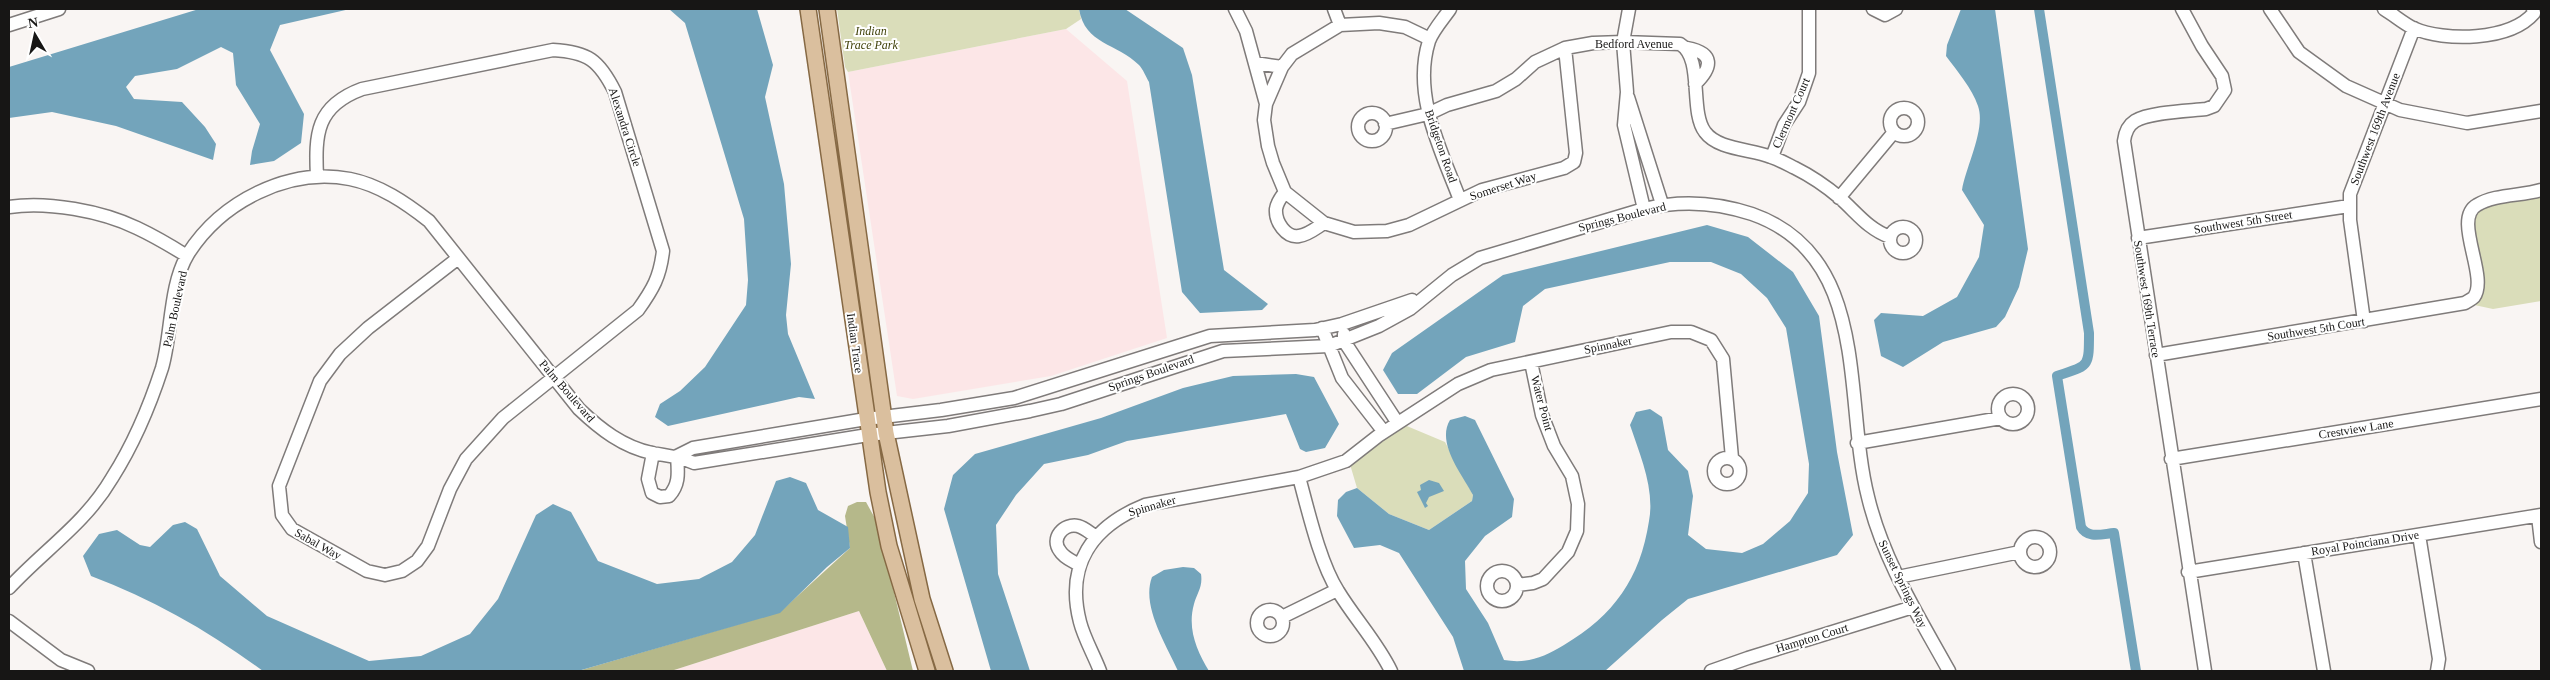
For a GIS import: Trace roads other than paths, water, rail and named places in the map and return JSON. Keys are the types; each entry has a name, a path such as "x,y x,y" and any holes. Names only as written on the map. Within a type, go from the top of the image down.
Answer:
{"main road":[{"name":"Indian Trace","path":"808,9 868,435 889,546 927,671"},
{"name":"Indian Trace","path":"827,9 886,433 922,599 945,671"}],"street":[{"path":"9,25 59,9"},
{"path":"1235,9 1246,31 1266,104"},
{"path":"1334,9 1340,25"},
{"name":"Bridgeton Road","path":"1450,9 1430,39 1424,69 1428,114 1460,200"},
{"path":"1628,9 1623,42 1627,92 1624,125 1644,209"},
{"name":"Clermont Court","path":"1772,157 1784,125 1799,102 1809,73 1809,9"},
{"path":"1873,9 1885,15 1896,9"},
{"name":"Southwest 169th Terrace","path":"2182,9 2202,46 2222,76 2225,90 2214,106 2145,117 2135,121 2125,132 2124,141 2204,671"},
{"path":"2270,9 2299,52 2346,86 2400,110 2467,124 2541,111"},
{"path":"2384,9 2414,28 2454,37 2481,35 2512,29 2528,19 2534,13 2533,9"},
{"path":"1324,223 1311,232 1300,236 1291,236 1283,229 1276,210 1278,200 1285,192 1268,146 1264,120 1266,104 1282,67 1292,54 1340,25 1379,23 1406,27 1430,39"},
{"name":"Southwest 169th Avenue","path":"2364,321 2348,206 2355,178 2414,28"},
{"name":"Bedford Avenue","path":"1385,124 1428,114 1447,105 1496,91 1516,79 1535,62 1565,48 1593,43 1669,42 1687,48 1703,131 1712,140 1772,157 1805,173 1839,198 1866,224 1878,233 1890,237"},
{"name":"Somerset Way","path":"1285,192 1324,223 1354,232 1387,231 1409,225 1460,200 1510,181 1564,168 1574,162 1576,153 1565,48"},
{"name":"Alexandra Circle","path":"317,177 316,148 319,127 330,107 344,96 362,90 553,50 576,51 592,60 606,75 615,92 663,251 660,272 653,289 638,310 555,378"},
{"path":"1255,63 1282,67"},
{"path":"1627,92 1646,126 1656,154 1656,183 1662,204"},
{"path":"1839,198 1894,132"},
{"name":"Palm Boulevard","path":"9,588 82,519 112,479 139,425 162,368 178,284 187,256 208,228 237,204 262,190 290,181 317,177 350,179 382,190 409,205 429,221 579,409 601,430 635,448 653,453 677,456 694,463 748,456 868,435"},
{"name":"Southwest 5th Court","path":"2156,355 2451,308 2465,303 2474,297 2478,287 2468,225 2470,212 2477,205 2488,201 2541,190"},
{"name":"Springs Boulevard","path":"868,435 948,426 1053,406 1222,351 1328,346 1344,341 1395,318 1480,258 1662,204 1696,203 1730,207 1764,218 1782,230 1820,265 1832,286 1844,318 1848,345"},
{"path":"9,207 25,204 74,208 135,227 187,256"},
{"name":"Southwest 5th Street","path":"2138,238 2348,206"},
{"name":"Sabal Way","path":"458,259 368,328 340,354 320,381 279,486 278,500 282,515 292,529 367,570 385,575 402,571 417,561 428,546 450,489 466,459 503,418 555,378"},
{"name":"Springs Boulevard","path":"866,419 941,410 1014,398 1210,336 1241,333 1272,334 1322,328 1342,324 1424,296"},
{"path":"1342,324 1344,341 1397,422"},
{"path":"1322,328 1342,378 1381,434"},
{"name":"Spinnaker","path":"1100,671 1080,622 1076,588 1080,565 1096,536 1109,523 1145,505 1299,478 1346,461 1397,422 1429,405 1458,384 1491,370 1671,332 1691,332 1711,340 1723,359 1732,458"},
{"name":"Sunset Springs Way","path":"1848,345 1857,443 1868,497 1881,542 1913,607 1949,671"},
{"name":"Water Point","path":"1517,585 1533,583 1543,579 1568,552 1577,531 1578,504 1572,476 1554,446 1542,414 1531,362"},
{"name":"Crestview Lane","path":"2171,459 2541,399"},
{"path":"1857,443 2001,418"},
{"name":"Palm Boulevard","path":"677,456 693,448 866,419"},
{"path":"746,440 748,456"},
{"path":"653,453 649,486 652,493 660,497 669,496 676,489 678,480 677,456"},
{"path":"1299,478 1320,548 1337,590 1382,651 1392,671"},
{"path":"2540,515 2541,542"},
{"name":"Royal Poinciana Drive","path":"2188,572 2540,515"},
{"path":"1080,565 1060,552 1057,538 1060,531 1067,527 1077,526 1096,536"},
{"path":"2419,535 2439,659 2437,671"},
{"path":"1898,577 2020,552"},
{"path":"2304,553 2324,671"},
{"path":"1282,617 1337,590"},
{"name":"Hampton Court","path":"1711,671 1913,607"},
{"path":"9,621 61,660 88,671"}],"water":[{"path":"199,9 350,9 280,25 270,50 304,114 301,143 274,161 250,165 260,124 236,85 233,53 221,47 177,69 135,76 126,87 134,99 182,102 205,127 216,144 213,160 116,126 52,112 9,118 9,67"},
{"path":"669,9 757,9 773,65 765,97 784,184 791,264 786,315 788,334 815,399 799,397 668,426 655,417 660,404 680,391 705,367 746,305 748,280 744,219 685,23"},
{"path":"1079,9 1125,9 1183,48 1192,75 1224,270 1268,304 1262,310 1200,313 1182,292 1149,82 1139,65 1095,37 1088,30 1082,21"},
{"path":"1961,9 1995,9 2028,249 2019,287 2005,317 1996,327 1943,342 1903,367 1881,356 1874,320 1881,313 1923,316 1957,297 1979,257 1984,225 1962,190 1978,136 1980,115 1972,93 1946,56 1947,45"},
{"path":"1707,225 1748,237 1793,272 1819,316 1837,452 1853,535 1837,555 1688,599 1605,671 1464,671 1453,637 1399,553 1380,545 1354,548 1337,516 1338,500 1346,492 1357,488 1389,514 1429,530 1472,501 1473,495 1448,448 1446,438 1450,420 1465,416 1475,420 1514,499 1512,517 1485,536 1465,561 1466,589 1488,623 1504,660 1521,661 1536,659 1564,645 1597,621 1610,608 1622,594 1631,578 1645,542 1650,509 1646,472 1630,425 1636,412 1650,409 1662,417 1668,450 1688,471 1693,496 1688,535 1706,549 1742,553 1763,544 1790,521 1808,493 1809,464 1786,328 1767,298 1741,274 1711,262 1670,262 1545,289 1523,306 1515,342 1466,357 1417,394 1398,394 1383,370 1392,353 1503,275"},
{"path":"1296,374 1314,377 1339,424 1325,448 1306,452 1300,449 1286,414 1127,441 1088,455 1044,464 1016,495 996,525 998,574 1030,671 991,671 944,509 953,475 975,454 1101,418 1183,388 1233,376"},
{"path":"790,477 806,483 818,510 848,527 850,548 827,567 780,613 578,671 263,671 202,630 159,606 91,576 83,556 99,534 117,530 140,545 150,547 173,525 185,522 197,529 220,576 267,616 369,661 421,656 470,634 498,599 536,515 553,504 571,512 598,561 657,584 699,579 732,562 755,535 776,481"},
{"path":"1429,480 1439,483 1444,491 1429,497 1426,503 1428,506 1425,508 1417,492 1421,490 1420,485"},
{"path":"1183,567 1194,568 1201,574 1201,583 1192,613 1192,622 1197,648 1209,671 1178,671 1156,625 1152,612 1149,588 1152,577 1164,570"}],"waterway":[{"path":"2039,9 2089,333 2088,353 2085,364 2076,370 2057,376 2081,527 2084,531 2091,534 2114,533 2136,671"}],"park label":[{"name":"Indian Trace Park","path":"871,38"}]}
